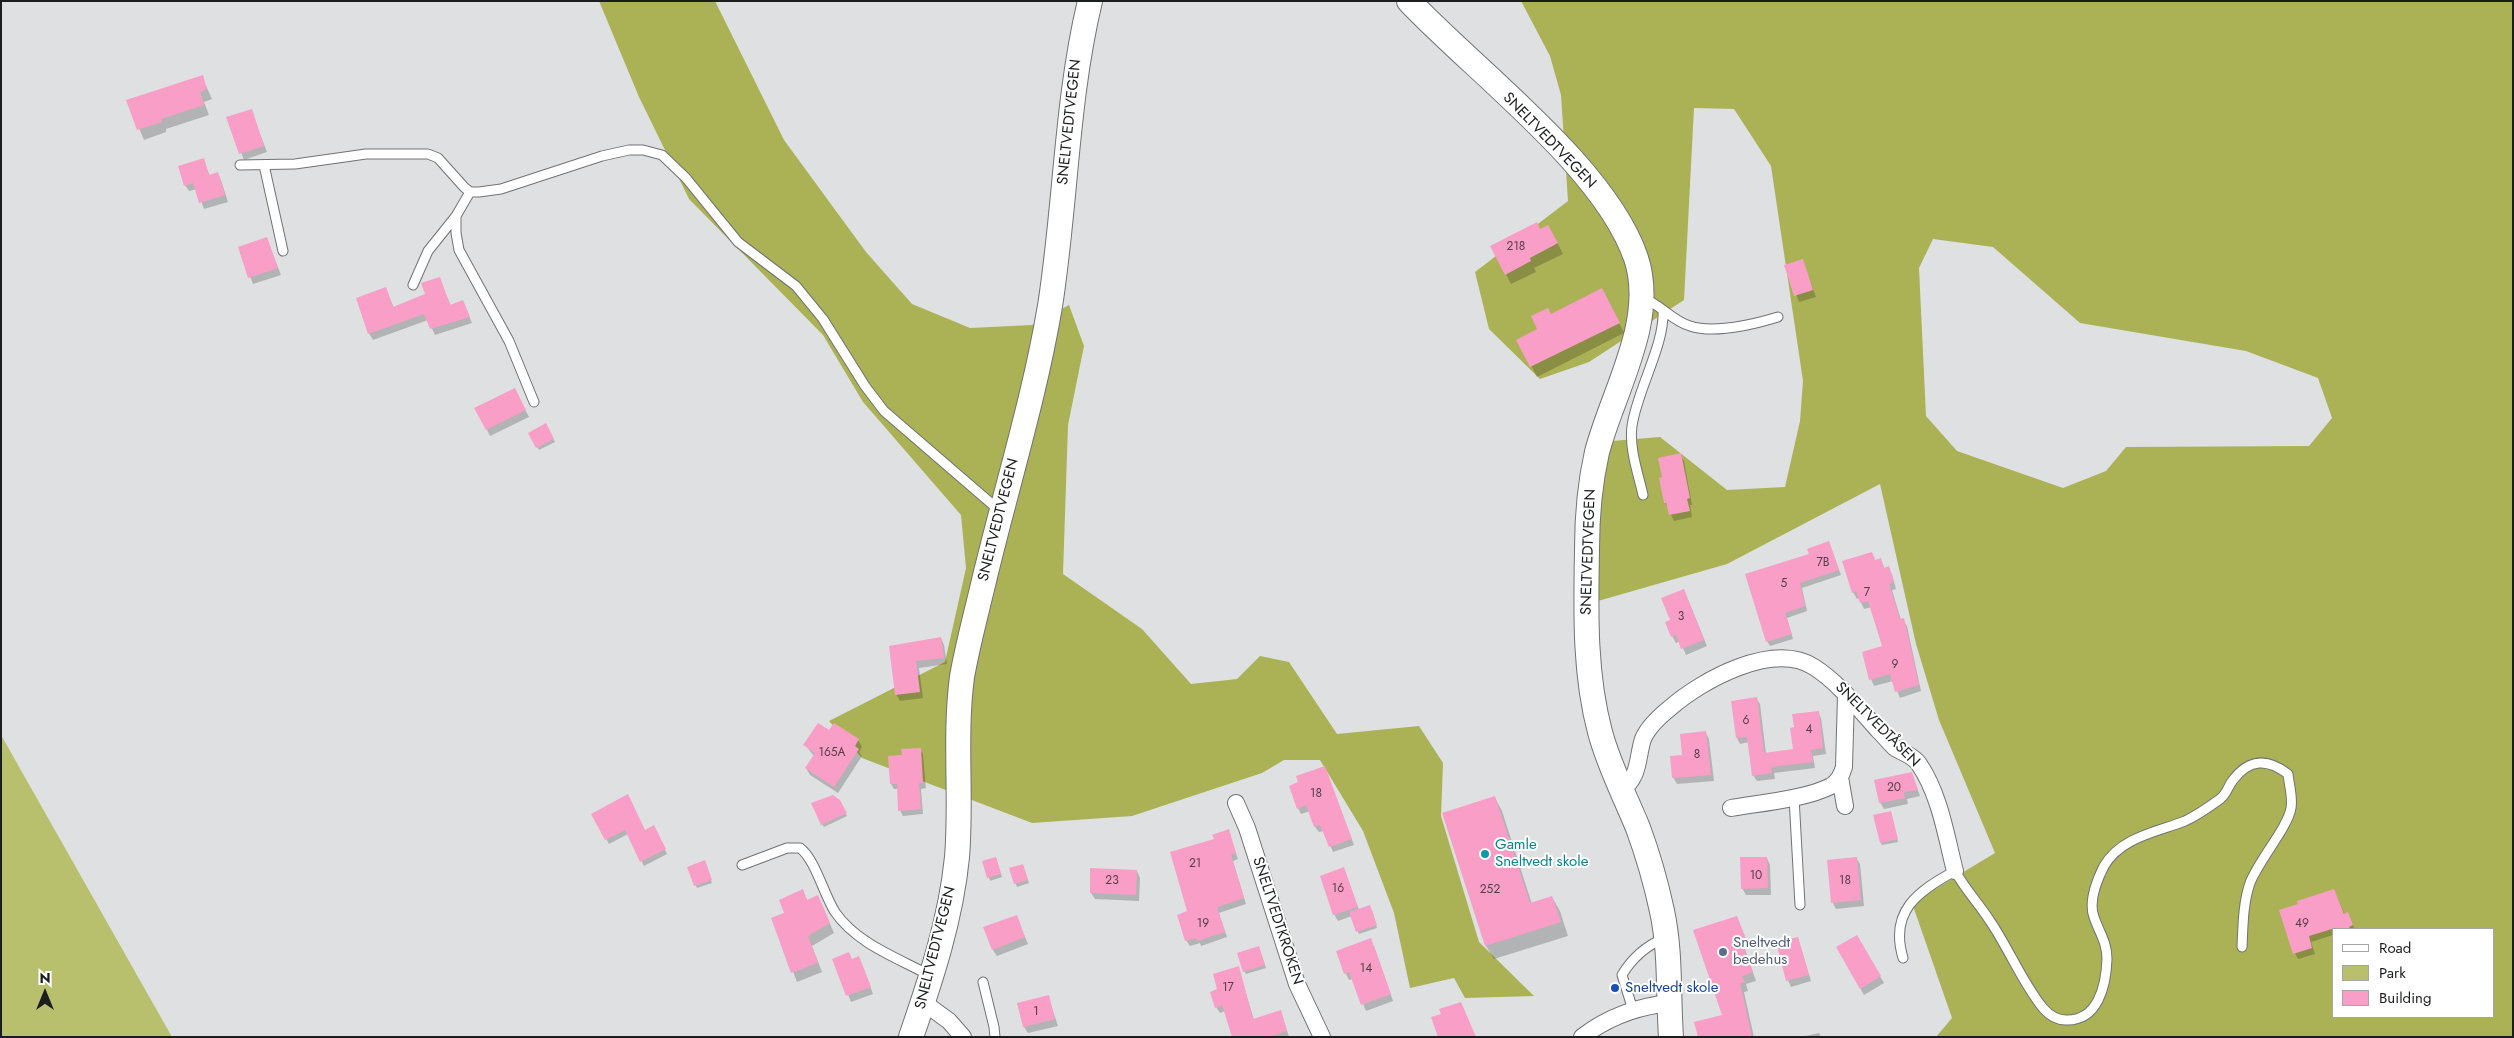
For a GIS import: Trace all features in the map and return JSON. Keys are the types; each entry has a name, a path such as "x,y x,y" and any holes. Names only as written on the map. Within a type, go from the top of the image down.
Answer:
{"main road":[{"name":"SNELTVEDTVEGEN","path":"911,1037 931,976 947,917 957,860 960,813 958,730 963,674 1000,511 1032,390 1050,306 1074,78 1090,1"},
{"name":"SNELTVEDTVEGEN","path":"1409,1 1541,129 1592,186 1616,218 1635,256 1642,281 1638,330 1608,414 1597,454 1591,488 1587,546 1587,649 1591,690 1600,732 1610,766 1652,870 1667,937 1670,960 1671,1037"}],"street":[{"name":"SNELTVEDTÅSEN","path":"1621,790 1635,773 1643,739 1654,722 1692,692 1735,669 1772,658 1792,659 1812,666 1832,681 1895,747 1919,764 1938,804 1955,871"},
{"path":"1731,808 1794,797 1832,786 1840,777 1844,767 1846,696"},
{"path":"1840,777 1846,806"},
{"name":"SNELTVEDTKROKEN","path":"1236,803 1247,828 1297,984 1322,1037"},
{"path":"923,1002 949,1021 963,1037"},
{"path":"1582,1037 1633,1010 1671,1003"}],"lane":[{"path":"470,192 501,189 602,156 629,150 643,150 662,155 686,178 738,242 796,286 823,319 865,386 884,411 1000,511"},
{"path":"240,165 264,165 366,154 404,152 428,154 438,158 470,192"},
{"path":"264,165 283,251"},
{"path":"413,285 428,251 456,216 470,192"},
{"path":"456,216 456,233 465,264 509,341 534,402"},
{"path":"1642,297 1689,326 1698,328 1728,328 1778,317"},
{"path":"1643,495 1632,446 1632,427 1661,332 1663,310"},
{"path":"1903,958 1899,931 1908,907 1924,889 1955,871 1990,920 2043,1008 2060,1020 2084,1018 2097,1004 2105,980 2107,946 2094,918 2092,901 2096,885 2105,866 2120,849 2133,839 2186,820 2204,811 2224,796 2232,781 2246,766 2262,762 2278,766 2288,774 2292,800 2291,811 2265,853 2250,883 2243,916 2242,947"},
{"path":"1794,797 1800,905"},
{"path":"742,865 787,848 800,848 808,857 836,913 852,931 872,945 931,976"},
{"path":"1633,1010 1622,975 1630,962 1640,953 1667,937"},
{"path":"982,982 995,1037"}],"green space":[{"path":"599,1 715,1 784,140 866,252 912,304 970,328 1032,325 1069,305 1084,346 1068,425 1063,574 1142,629 1191,684 1237,679 1260,656 1289,662 1337,734 1419,726 1443,763 1441,816 1479,942 1534,996 1465,998 1454,978 1410,988 1394,913 1363,831 1320,760 1284,760 1262,773 1132,816 1032,823 862,758 829,721 945,662 966,568 961,515 863,402 823,335 689,199 639,97"},
{"path":"1521,1 2513,1 2513,1037 1936,1037 1952,1018 1912,903 1995,853 1939,720 1916,644 1880,484 1727,564 1584,605 1588,517 1612,441 1660,437 1727,490 1785,487 1800,421 1803,381 1771,166 1734,109 1694,108 1684,300 1589,362 1540,379 1489,329 1475,272 1568,201 1561,95 1550,56","holes":["1933,239 1993,247 2080,323 2246,351 2318,378 2332,418 2309,446 2126,447 2106,471 2063,488 1957,451 1926,416 1919,268"]},
{"path":"1,735 172,1037 1,1037"}],"building":[{"path":"203,75 207,89 200,92 204,105 161,119 162,122 137,130 126,100"},
{"path":"252,109 264,146 239,154 226,117"},
{"path":"204,158 209,175 218,172 225,195 199,203 193,183 184,186 178,166"},
{"path":"1537,222 1540,229 1548,225 1558,243 1530,258 1531,261 1505,275 1490,246"},
{"path":"267,237 278,268 248,278 238,247"},
{"path":"1803,259 1813,290 1794,296 1784,265"},
{"path":"440,277 450,305 463,300 470,317 430,329 424,314 368,334 356,298 386,287 393,307 425,294 421,283"},
{"path":"1602,288 1620,323 1530,367 1516,340 1537,329 1531,316 1548,308 1551,314"},
{"path":"515,388 526,410 486,430 474,408"},
{"path":"546,423 554,439 536,448 528,433"},
{"path":"1681,453 1690,498 1687,499 1690,511 1669,515 1666,503 1664,503 1659,478 1662,477 1658,458"},
{"path":"1829,541 1839,570 1800,583 1805,606 1785,613 1792,634 1766,642 1745,574 1809,554 1807,549"},
{"path":"1872,552 1875,560 1881,558 1884,568 1889,566 1894,582 1889,584 1900,619 1904,618 1919,685 1895,692 1890,674 1869,680 1862,652 1882,646 1868,601 1860,603 1856,591 1852,593 1842,561"},
{"path":"1684,589 1704,640 1681,649 1676,635 1671,637 1665,622 1670,620 1661,598"},
{"path":"941,637 944,658 916,661 920,692 895,695 889,646"},
{"path":"1757,697 1764,753 1793,749 1790,728 1794,727 1792,714 1819,711 1823,748 1811,750 1813,762 1771,767 1772,773 1752,776 1747,737 1736,738 1731,701"},
{"path":"818,723 829,730 834,723 859,739 855,746 859,749 834,787 805,768 815,753 803,745"},
{"path":"1706,731 1711,775 1672,778 1670,756 1682,755 1680,734"},
{"path":"921,748 923,783 919,783 921,809 898,811 897,784 890,784 888,756 902,755 901,749"},
{"path":"1325,766 1352,839 1329,847 1320,825 1314,827 1306,805 1297,809 1289,786 1298,782 1296,776"},
{"path":"1912,772 1918,790 1904,792 1905,798 1879,803 1874,780"},
{"path":"628,794 645,830 654,825 666,849 640,862 625,830 605,840 591,814"},
{"path":"833,795 840,800 847,813 821,825 811,803"},
{"name":"Gamle Sneltvedt skole","path":"1495,796 1530,903 1552,896 1561,922 1485,946 1442,813"},
{"path":"1891,811 1898,839 1880,843 1873,815"},
{"path":"1229,829 1236,853 1231,855 1244,898 1217,907 1225,932 1197,941 1196,938 1185,941 1177,915 1187,911 1170,852 1214,839 1212,835"},
{"path":"996,857 1001,874 987,878 982,861"},
{"path":"1740,857 1767,857 1768,888 1741,889"},
{"path":"1857,857 1861,900 1831,903 1827,860"},
{"path":"705,860 712,880 694,886 687,867"},
{"path":"1023,864 1028,880 1014,884 1009,868"},
{"path":"1344,867 1358,907 1333,915 1320,876"},
{"path":"1090,868 1137,870 1136,895 1090,893"},
{"path":"803,889 807,900 818,895 830,923 808,936 818,963 791,973 771,918 784,913 779,900"},
{"path":"2334,889 2344,914 2348,912 2353,925 2350,928 2332,928 2309,936 2312,948 2293,954 2279,910 2298,904 2297,901"},
{"path":"1370,905 1377,925 1356,932 1349,912"},
{"path":"1017,915 1025,937 992,950 983,927"},
{"path":"1737,916 1746,939 1741,941 1753,972 1742,976 1745,982 1740,983 1752,1037 1698,1037 1694,1022 1722,1015 1693,930"},
{"path":"1857,935 1881,976 1860,989 1836,947"},
{"path":"1798,937 1809,975 1786,981 1776,942"},
{"path":"1371,938 1391,994 1361,1005 1349,972 1344,974 1336,951"},
{"path":"1259,946 1265,965 1243,972 1237,953"},
{"path":"849,952 852,959 859,956 871,987 846,996 832,959"},
{"path":"1239,966 1253,1019 1281,1010 1287,1031 1269,1037 1232,1037 1222,1005 1215,1008 1210,992 1217,989 1213,974"},
{"path":"1049,995 1055,1019 1023,1027 1017,1003"},
{"path":"1461,1002 1476,1037 1438,1037 1431,1017 1441,1014 1439,1009"}],"place":[{"name":"Gamle Sneltvedt skole","path":"1485,854"},
{"name":"Sneltvedt bedehus","path":"1723,952"},
{"name":"Sneltvedt skole","path":"1615,988"}]}
